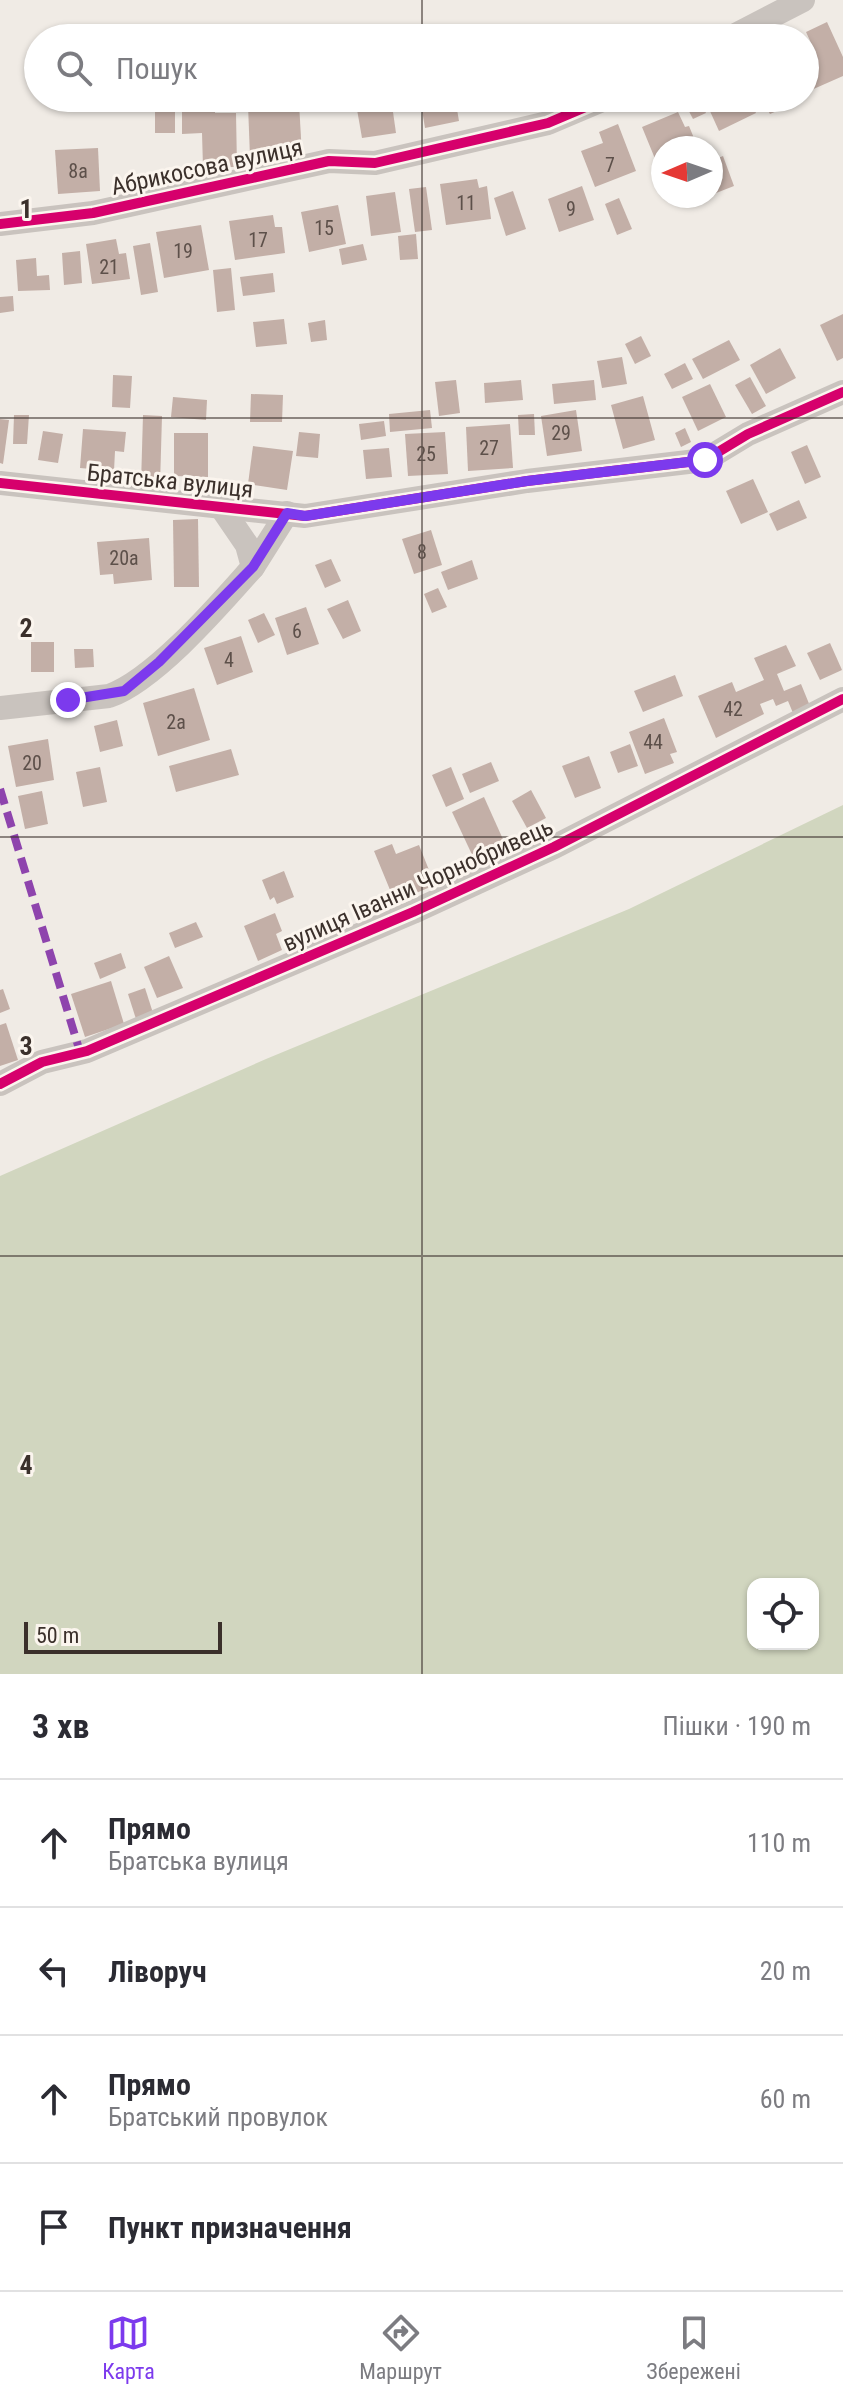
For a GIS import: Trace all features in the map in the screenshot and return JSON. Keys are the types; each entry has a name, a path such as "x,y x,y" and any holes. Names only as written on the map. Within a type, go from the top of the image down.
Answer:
{"street":[{"path":"757,24 803,0"},
{"name":"Абрикосова вулиця","path":"0,224 93,213 329,161 375,163 548,123 574,112"},
{"name":"Братська вулиця","path":"0,483 305,516 527,481 705,460 748,434 843,392"},
{"path":"221,507 247,545 253,567"},
{"path":"0,708 109,696 124,691 216,608 253,567 287,513"},
{"name":"вулиця Іванни Чорнобривець","path":"0,1084 42,1062 87,1051 413,912 554,847 843,699"}],"green space":[{"path":"843,805 843,1674 0,1674 0,1176 266,1059 629,909"}],"building":[{"path":"827,22 843,57 843,76 819,87 819,26"},
{"path":"155,112 175,112 175,133 155,133"},
{"path":"182,112 236,113 237,167 203,167 202,133 182,134"},
{"path":"248,112 300,112 302,155 250,157"},
{"path":"357,112 393,112 396,133 362,138"},
{"path":"422,112 457,112 459,121 425,128"},
{"path":"678,112 693,136 651,136 651,149 642,127"},
{"path":"689,112 706,112 706,113 693,119"},
{"path":"710,112 756,112 756,113 719,131"},
{"path":"618,124 636,171 595,187 581,151 603,143 599,132"},
{"path":"98,148 100,191 58,194 55,150"},
{"path":"723,156 734,186 723,190"},
{"path":"477,179 479,188 487,186 491,219 446,225 440,184"},
{"path":"582,186 594,220 559,232 548,199"},
{"path":"426,187 432,230 415,232 409,189"},
{"path":"513,191 526,229 506,236 494,198"},
{"path":"395,192 401,232 371,236 366,196"},
{"path":"619,198 632,229 617,235 605,204"},
{"path":"338,205 346,244 309,252 301,212"},
{"path":"273,215 275,227 282,227 285,253 235,260 229,221"},
{"path":"201,225 209,270 164,278 156,232"},
{"path":"416,234 418,259 400,260 398,236"},
{"path":"116,239 119,254 126,253 130,279 92,284 86,244"},
{"path":"150,243 158,292 141,295 133,246"},
{"path":"363,244 367,260 342,265 339,249"},
{"path":"80,251 82,283 64,285 62,253"},
{"path":"36,258 37,276 49,275 50,290 18,291 16,260"},
{"path":"231,268 235,310 217,312 213,270"},
{"path":"273,273 275,292 243,296 240,277"},
{"path":"13,296 14,311 0,313 0,297"},
{"path":"843,314 843,358 837,361 820,325"},
{"path":"284,319 287,344 256,347 253,322"},
{"path":"325,320 327,340 311,342 308,323"},
{"path":"641,336 651,356 635,364 625,344"},
{"path":"729,340 740,360 703,379 692,359"},
{"path":"780,348 796,378 766,394 750,365"},
{"path":"622,357 627,384 602,388 597,361"},
{"path":"685,363 693,379 672,389 664,374"},
{"path":"113,375 132,376 130,408 112,407"},
{"path":"750,377 766,406 752,414 735,385"},
{"path":"456,380 460,413 439,416 435,382"},
{"path":"521,380 523,400 485,403 484,383"},
{"path":"594,380 596,400 554,404 552,384"},
{"path":"710,384 726,417 698,431 682,397"},
{"path":"251,394 283,395 282,422 250,422"},
{"path":"643,396 655,440 623,449 611,405"},
{"path":"173,397 207,400 206,420 171,417"},
{"path":"430,410 432,428 390,432 389,414"},
{"path":"576,410 582,451 547,456 541,416"},
{"path":"534,414 535,435 519,435 518,415"},
{"path":"14,415 29,415 27,444 13,444"},
{"path":"143,415 162,416 160,485 141,484"},
{"path":"0,419 9,420 3,464 0,463"},
{"path":"384,421 386,436 361,440 359,424"},
{"path":"510,424 513,468 468,471 466,427"},
{"path":"685,428 691,442 681,447 675,433"},
{"path":"83,429 126,432 124,452 115,451 114,471 80,468"},
{"path":"43,431 63,434 58,463 38,460"},
{"path":"299,432 320,434 318,458 296,456"},
{"path":"445,432 448,474 408,476 405,434"},
{"path":"174,433 208,433 208,477 174,476"},
{"path":"807,445 821,477 805,484 791,452"},
{"path":"253,446 293,451 287,490 248,484"},
{"path":"389,448 392,477 366,479 363,450"},
{"path":"753,479 768,512 741,524 726,491"},
{"path":"799,500 807,518 777,531 769,514"},
{"path":"198,519 199,587 174,587 173,520"},
{"path":"431,530 442,565 414,574 402,539"},
{"path":"149,538 152,580 114,584 113,574 100,575 97,542"},
{"path":"331,559 341,581 325,588 315,565"},
{"path":"472,560 478,579 448,590 441,572"},
{"path":"438,588 447,607 432,613 424,594"},
{"path":"348,600 361,631 343,639 327,609"},
{"path":"306,607 319,644 287,655 275,618"},
{"path":"264,613 275,635 258,643 248,620"},
{"path":"241,636 253,672 217,685 204,648"},
{"path":"31,642 54,642 54,672 31,672"},
{"path":"830,643 842,670 820,680 807,653"},
{"path":"786,645 796,666 777,674 784,691 801,684 810,706 793,713 788,701 776,706 773,699 760,704 764,714 716,738 698,696 732,682 736,692 764,680 754,658"},
{"path":"74,649 93,649 94,667 75,668"},
{"path":"675,675 683,696 643,712 634,691"},
{"path":"194,688 210,740 158,756 143,703"},
{"path":"664,718 677,752 670,754 674,763 645,774 629,732"},
{"path":"117,720 123,746 100,752 94,726"},
{"path":"48,739 54,780 16,787 8,746"},
{"path":"630,744 638,766 618,773 610,752"},
{"path":"231,749 239,775 176,792 169,766"},
{"path":"589,756 601,788 575,798 562,766"},
{"path":"491,762 499,781 470,793 462,774"},
{"path":"100,767 107,802 83,807 76,772"},
{"path":"451,767 464,799 446,807 432,775"},
{"path":"531,790 546,818 527,828 512,801"},
{"path":"42,791 48,824 25,829 18,796"},
{"path":"484,797 506,846 475,861 452,812"},
{"path":"392,844 396,854 419,845 435,885 395,902 374,851"},
{"path":"284,871 294,897 277,904 274,897 270,900 262,880"},
{"path":"275,913 282,931 276,934 282,950 258,961 244,926"},
{"path":"196,922 203,937 175,948 169,933"},
{"path":"121,953 126,968 100,979 94,963"},
{"path":"169,956 183,988 157,998 144,967"},
{"path":"111,981 124,1024 85,1037 71,994"},
{"path":"145,988 153,1013 136,1019 128,994"},
{"path":"3,989 10,1009 0,1013 0,990"},
{"path":"6,1023 18,1060 0,1066 0,1025"}],"marked path":[{"path":"0,789 80,1052"}],"cycle path":[{"path":"0,224 93,213 329,161 375,163 548,123 574,112"},
{"path":"0,483 305,516 527,481 705,460 748,434 843,392"},
{"path":"0,1084 42,1062 87,1051 413,912 554,847 843,699"}],"route":[{"path":"68,700 109,696 124,691 159,662 216,608 253,567 287,513 305,516 527,481 705,460"}]}
